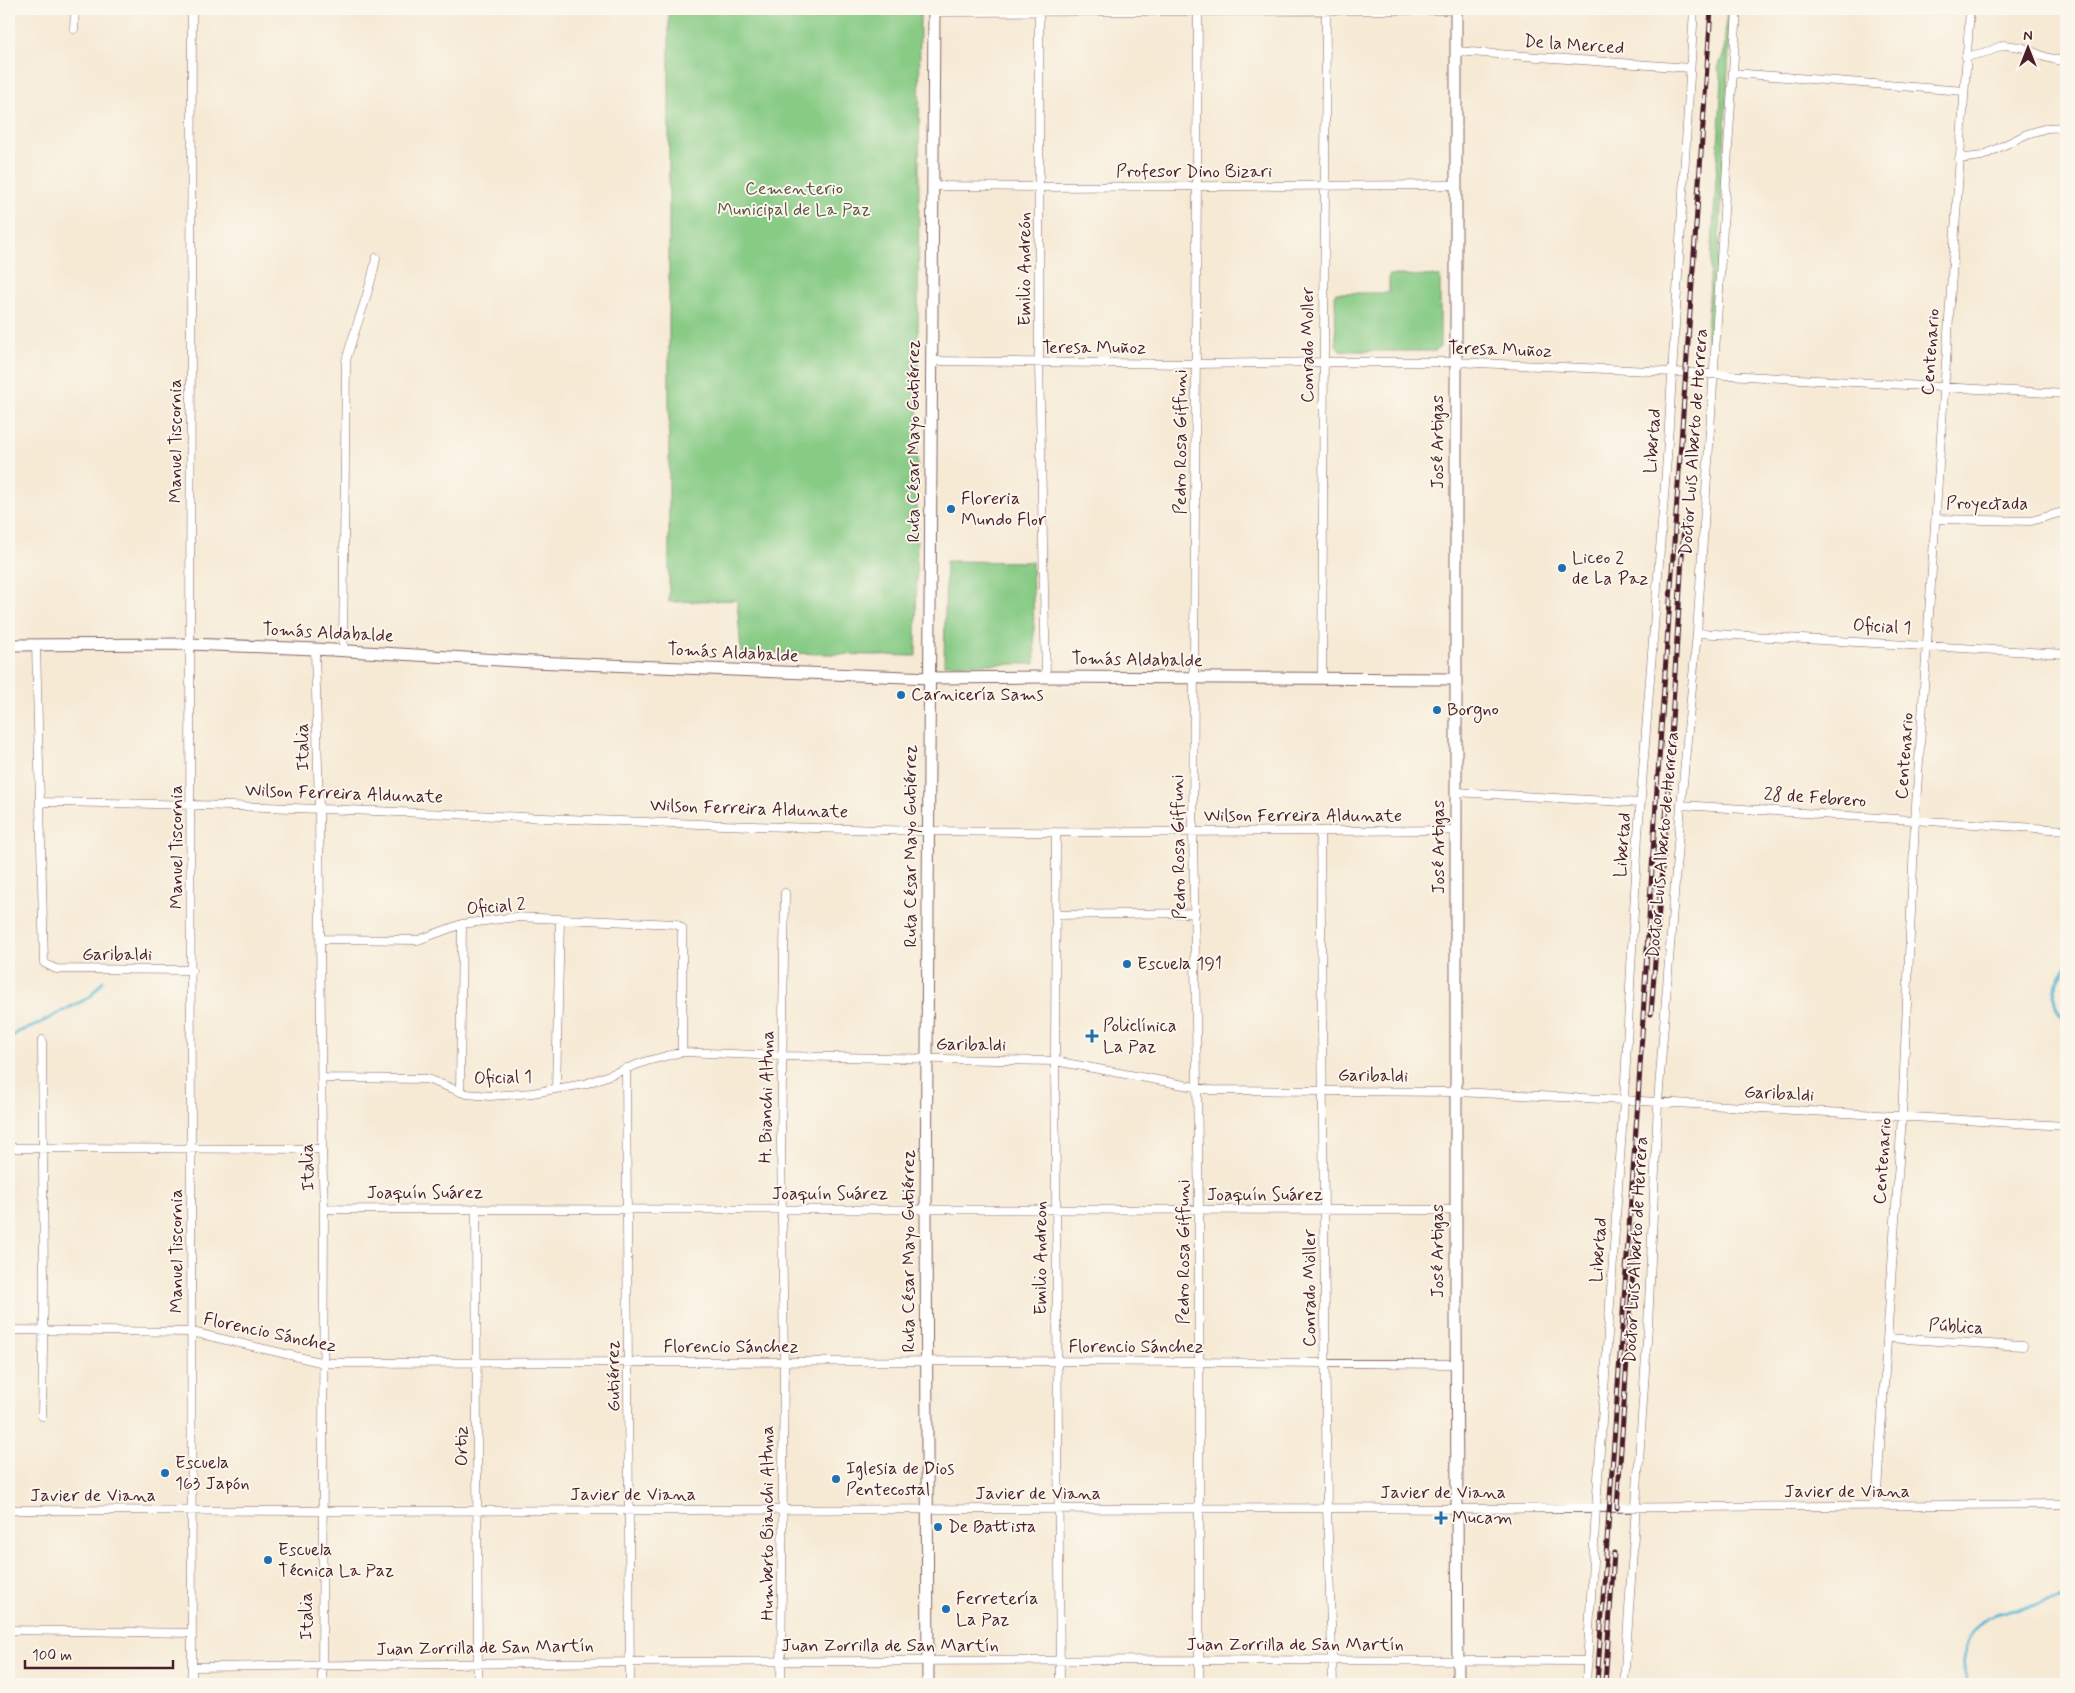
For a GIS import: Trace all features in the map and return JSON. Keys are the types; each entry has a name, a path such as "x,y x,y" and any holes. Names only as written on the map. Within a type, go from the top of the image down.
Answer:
{"street":[{"path":"74,29 75,9"},
{"name":"Manuel Tiscornia","path":"192,9 190,644 192,803 192,1684"},
{"path":"934,10 1039,12 1106,9 1456,10"},
{"name":"Libertad","path":"1586,1684 1624,1100 1641,803 1673,372 1694,9"},
{"name":"Doctor Luis Alberto de Herrera","path":"1624,1684 1648,1326 1658,1102 1681,805 1697,632 1738,9"},
{"name":"Centenario","path":"1876,1506 1902,1116 1915,820 1970,9"},
{"name":"Ruta César Mayo Gutiérrez","path":"928,1684 926,1209 934,10"},
{"name":"Pedro Rosa Giffuni","path":"1198,10 1193,832 1199,1210 1199,1684"},
{"name":"Conrado Moller","path":"1322,679 1326,10"},
{"name":"José Artigas","path":"1456,10 1455,679 1458,1684"},
{"name":"Emilio Andreón","path":"1039,12 1039,363 1046,677"},
{"path":"1966,57 2003,46 2021,47 2045,57 2066,62"},
{"name":"De la Merced","path":"1456,51 1690,68"},
{"path":"1733,72 1964,91"},
{"path":"1959,159 1982,156 2033,132 2046,128 2066,127"},
{"name":"Profesor Dino Bizari","path":"934,186 1198,187 1455,185"},
{"path":"343,651 346,361 351,341 372,283 376,258"},
{"name":"Teresa Muñoz","path":"931,361 1196,364 1455,362 2066,394"},
{"name":"Proyectada","path":"1936,519 2032,521 2066,511"},
{"name":"Oficial 1","path":"1697,632 2066,654"},
{"name":"Tomás Aldabalde","path":"9,645 190,644 315,649 533,662 931,678 1455,679"},
{"path":"36,645 41,802"},
{"name":"Italia","path":"315,649 320,809 324,1209 322,1684"},
{"path":"1456,792 1641,803"},
{"name":"Wilson Ferreira Aldunate","path":"41,802 192,803 928,831 1193,832 1456,830"},
{"name":"Garibaldi","path":"41,802 44,963 56,969 192,970"},
{"name":"28 de Febrero","path":"1681,805 2066,830"},
{"name":"Conrado Möller","path":"1320,831 1327,1508 1333,1684"},
{"name":"Emilio Andreon","path":"1056,832 1055,1061 1060,1684"},
{"name":"H. Bianchi Altuna","path":"784,1362 782,1056 786,893"},
{"path":"1056,915 1195,914"},
{"name":"Oficial 2","path":"321,939 418,940 462,924 516,917 676,924 682,928 682,1052"},
{"path":"556,1089 560,919"},
{"path":"460,1092 462,924"},
{"path":"42,1040 42,1416"},
{"name":"Oficial 1","path":"323,1078 427,1079 467,1094 490,1096 532,1093 585,1084 626,1068 682,1052"},
{"name":"Garibaldi","path":"682,1052 782,1056 1055,1061 1198,1089 1457,1092 2066,1126"},
{"name":"Gutiérrez","path":"626,1068 630,1684"},
{"path":"9,1148 322,1149"},
{"name":"Ortiz","path":"476,1208 478,1684"},
{"name":"Joaquín Suárez","path":"324,1209 1456,1210"},
{"name":"Florencio Sánchez","path":"9,1330 192,1332 324,1363 1057,1361 1456,1364"},
{"name":"Pública","path":"1886,1338 2023,1346"},
{"name":"Humberto Bianchi Altuna","path":"781,1684 784,1362"},
{"name":"Javier de Viana","path":"9,1510 323,1512 927,1508 1457,1509 2066,1504"},
{"path":"9,1630 192,1633"},
{"name":"Juan Zorrilla de San Martín","path":"192,1667 630,1662 1588,1661"}],"green space":[{"name":"Cementerio Municipal de La Paz","path":"669,9 920,9 916,656 741,652 737,600 669,602"},
{"path":"1727,9 1731,9 1714,344 1711,347 1707,342 1707,331 1722,81 1718,68 1724,53"},
{"path":"1389,275 1440,276 1440,347 1435,351 1341,351 1336,345 1335,293 1389,293"},
{"path":"946,561 1032,562 1035,664 944,664"}],"waterway":[{"path":"2066,967 2057,982 2054,995 2057,1008 2066,1024"},
{"path":"9,1041 17,1032 32,1027 90,997 103,981"},
{"path":"1970,1684 1963,1656 1968,1639 1980,1624 1992,1615 2053,1602 2066,1595"}],"railway":[{"path":"1597,1684 1711,9"},
{"path":"1651,1014 1667,804 1684,523"},
{"path":"1617,1508 1636,1226"},
{"path":"1605,1684 1614,1553"}],"place":[{"name":"Floreria Mundo Flor","path":"951,509"},
{"name":"Liceo 2 de La Paz","path":"1562,568"},
{"name":"Carnicería Sams","path":"901,695"},
{"name":"Borgno","path":"1437,710"},
{"name":"Escuela 191","path":"1127,964"},
{"name":"Policlínica La Paz","path":"1092,1036"},
{"name":"Escuela 163 Japón","path":"165,1473"},
{"name":"Iglesia de Dios Pentecostal","path":"836,1479"},
{"name":"Mucam","path":"1441,1518"},
{"name":"De Battista","path":"938,1527"},
{"name":"Escuela Técnica La Paz","path":"268,1560"},
{"name":"Ferretería La Paz","path":"946,1609"}]}
